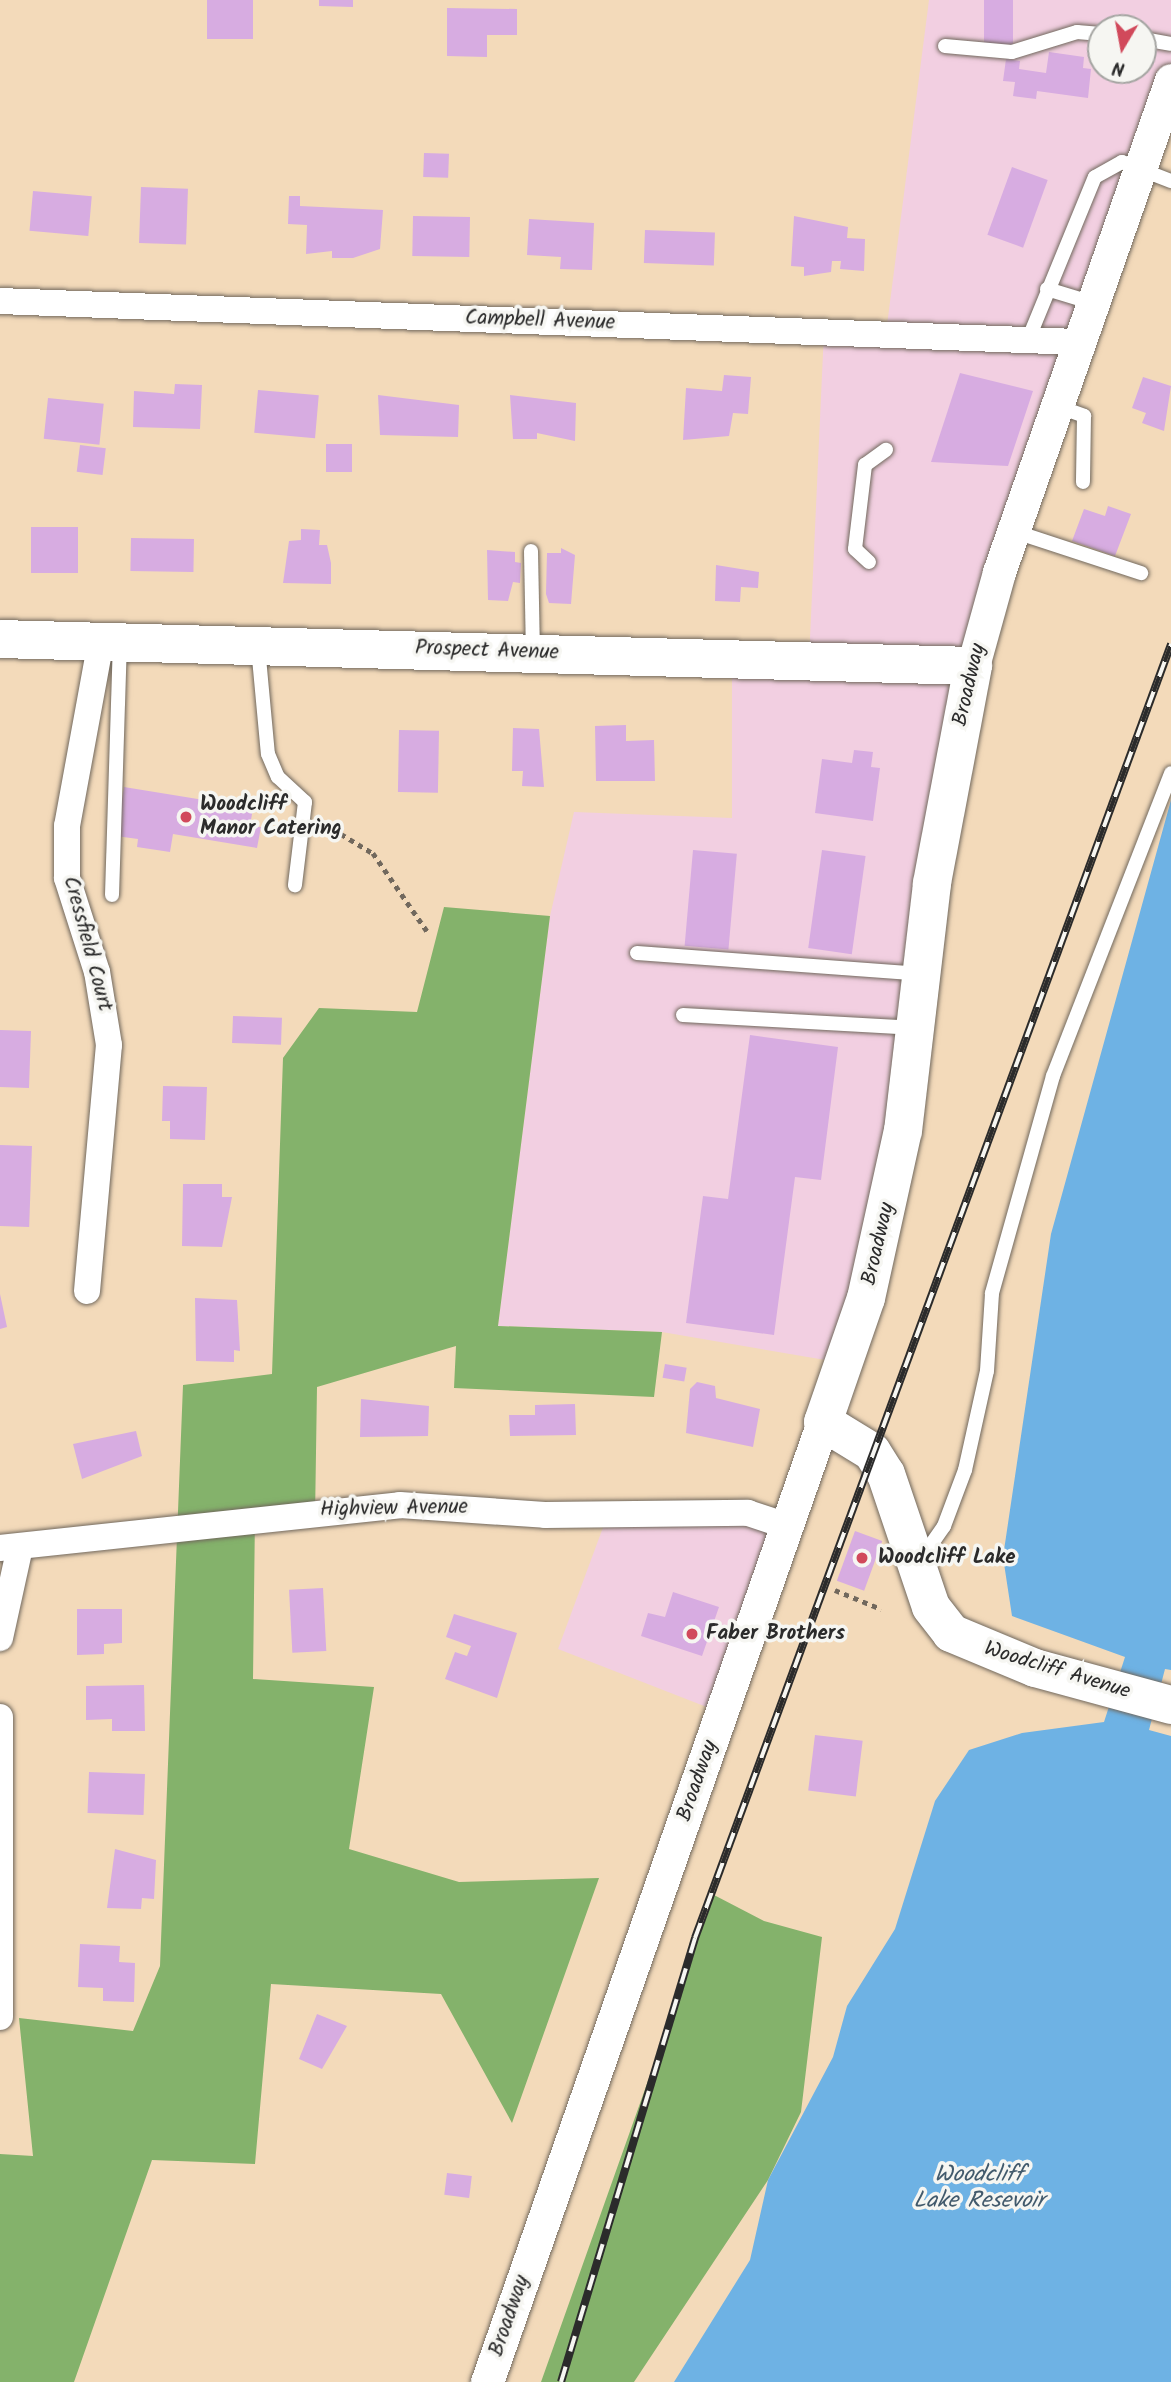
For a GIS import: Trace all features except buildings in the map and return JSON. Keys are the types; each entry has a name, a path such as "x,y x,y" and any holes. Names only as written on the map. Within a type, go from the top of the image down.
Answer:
{"main road":[{"name":"Prospect Avenue","path":"0,639 973,666"},
{"name":"Broadway","path":"823,1422 887,1214 917,1028 947,786 973,666"},
{"name":"Woodcliff Avenue","path":"823,1422 872,1452 886,1474 931,1607 951,1633 997,1655 1165,1703"}],"street":[{"name":"Broadway","path":"973,666 1013,531 1171,80"},
{"name":"Campbell Avenue","path":"0,301 1079,342"},
{"name":"Cressfield Court","path":"86,1292 109,1045 97,972 67,878 66,826 111,642"},
{"name":"Broadway","path":"487,2382 823,1422"},
{"name":"Highview Avenue","path":"10,1548 328,1508 400,1506 545,1515 748,1513 788,1526"},
{"path":"0,1638 10,1548"},
{"path":"0,1717 0,2017"}],"lane":[{"path":"945,47 1012,52 1077,32 1087,33"},
{"path":"1028,340 1095,177 1122,162 1171,181"},
{"path":"1047,289 1093,303"},
{"path":"1057,406 1084,416 1083,482"},
{"path":"869,562 855,549 865,465 886,450"},
{"path":"1013,531 1141,573"},
{"path":"531,551 533,652"},
{"path":"111,642 112,895"},
{"path":"258,645 261,730 278,777 305,802 295,885"},
{"path":"916,1566 944,1526 965,1470 987,1371 992,1293 1054,1076 1171,773"},
{"path":"637,953 923,974"},
{"path":"683,1015 917,1028"}],"path":[{"path":"302,829 341,834 373,853 427,931"},
{"path":"835,1590 881,1609"}],"shaded area":[{"path":"929,0 1171,0 1171,80 999,572 843,1363 662,1332 498,1326 550,916 574,812 732,818 732,658 809,660 824,331 886,333"},
{"path":"608,1514 787,1526 722,1713 558,1649"}],"green space":[{"path":"444,907 550,916 498,1326 662,1332 654,1397 454,1388 456,1346 317,1387 315,1518 255,1515 253,1679 374,1687 349,1849 459,1882 599,1878 512,2123 441,1994 271,1984 255,2164 152,2160 74,2382 0,2382 0,2154 33,2156 19,2018 133,2031 160,1966 183,1385 272,1374 283,1058 319,1008 417,1012"},
{"path":"714,1895 764,1921 822,1937 801,2112 768,2180 634,2382 541,2382"}],"water":[{"name":"Woodcliff Lake Resevoir","path":"1171,800 1171,1670 1165,1669 1149,1730 1171,1736 1171,2382 674,2382 750,2260 768,2180 833,2057 847,2006 895,1929 935,1801 969,1750 1022,1733 1104,1722 1125,1657 1012,1616 1003,1557 1051,1234"}],"railway":[{"path":"561,2382 695,1938 1171,644"}],"place":[{"name":"Woodcliff Manor Catering","path":"186,817"},
{"name":"Woodcliff Lake","path":"862,1558"},
{"name":"Faber Brothers","path":"692,1634"}]}
